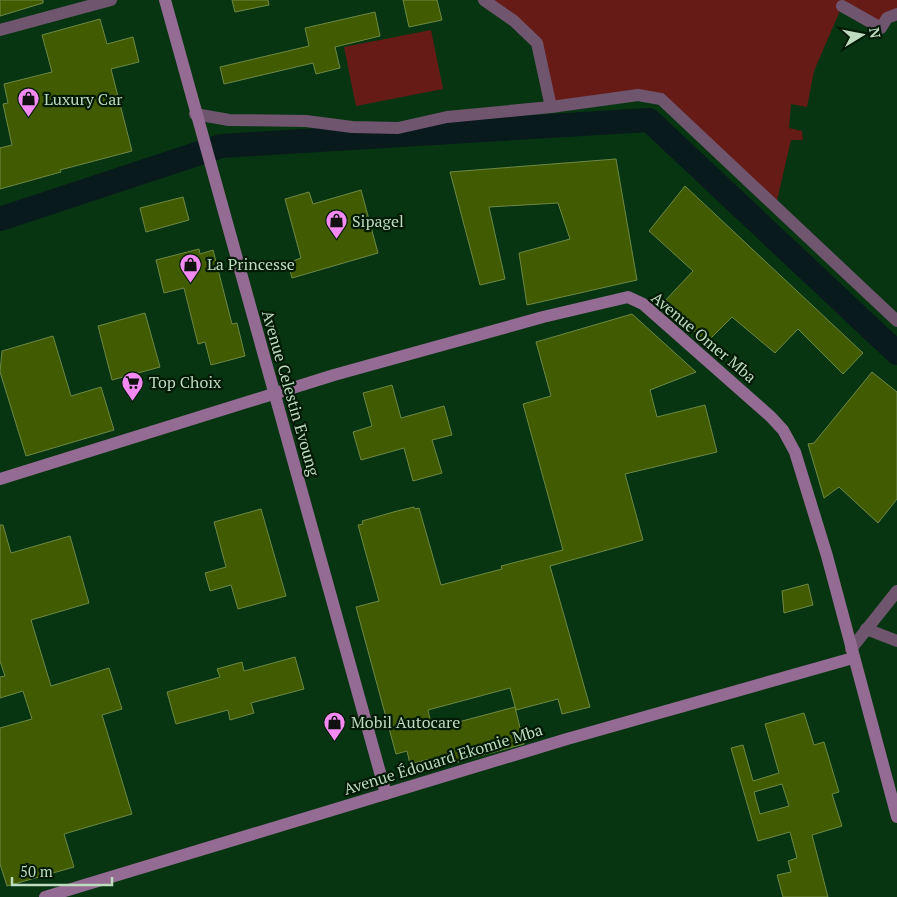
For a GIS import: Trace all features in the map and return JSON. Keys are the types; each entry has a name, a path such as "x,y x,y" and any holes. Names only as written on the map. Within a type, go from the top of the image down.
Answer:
{"street":[{"path":"0,30 111,0"},
{"name":"Avenue Celestin Evoung","path":"166,0 195,114 386,794"},
{"path":"484,0 514,21 537,43 551,107"},
{"path":"842,6 881,28 886,18 897,14"},
{"path":"195,114 229,120 306,121 352,127 398,128 447,117 551,107 638,95 661,99 897,321"},
{"name":"Avenue Omer Mba","path":"0,478 275,394 543,317 628,298 643,304 752,399 783,430 795,452 897,817"},
{"path":"852,653 866,629 897,591"},
{"path":"866,629 897,641"},
{"name":"Avenue Édouard Ekomie Mba","path":"45,897 852,653"}],"shaded area":[{"path":"484,0 897,0 897,14 881,28 842,6 814,71 807,107 791,104 789,128 802,131 803,140 791,140 775,209 661,99 551,107 537,43"},
{"path":"431,30 443,89 356,106 344,47"}],"building":[{"path":"0,0 43,0 43,3 0,16"},
{"path":"232,0 268,0 269,5 235,12"},
{"path":"403,0 437,0 442,20 409,27"},
{"path":"375,12 380,36 335,47 340,68 316,74 313,63 224,84 220,67 309,46 305,28"},
{"path":"100,19 107,44 133,37 139,62 111,69 132,151 60,170 61,172 0,189 0,148 12,145 3,104 8,103 4,84 52,72 42,35"},
{"path":"616,159 637,280 527,305 519,253 570,239 558,203 489,207 505,279 480,285 450,172"},
{"path":"685,186 863,353 843,374 798,329 775,353 732,317 707,342 662,304 693,271 649,231"},
{"name":"Sipagel","path":"361,190 378,253 292,278 288,263 301,258 285,199 309,192 313,204"},
{"path":"183,197 189,220 146,232 140,208"},
{"path":"199,249 200,254 213,250 232,324 237,323 245,356 211,365 205,342 198,344 184,288 164,293 156,260"},
{"path":"145,313 160,367 112,380 98,326"},
{"path":"632,314 696,372 650,390 657,417 705,405 717,452 625,474 643,540 550,566 590,707 562,714 558,699 516,710 510,688 428,710 432,729 515,707 524,744 432,769 430,759 410,764 407,751 396,754 356,607 379,601 358,525 363,524 362,521 397,511 414,507 415,509 419,508 441,585 502,569 501,566 563,550 523,404 551,396 536,342"},
{"path":"53,336 71,396 101,387 114,430 26,456 0,372 2,351"},
{"path":"872,372 897,392 897,499 878,523 839,487 824,498 808,444 814,443"},
{"path":"392,385 401,418 444,406 452,435 432,440 442,473 413,481 404,448 361,460 353,432 372,426 363,393"},
{"path":"261,509 286,596 238,609 231,585 210,591 205,573 226,567 214,522"},
{"path":"0,525 3,525 11,553 70,536 89,603 31,620 51,686 109,668 122,709 102,715 132,814 64,834 74,867 7,886 0,864 0,728 32,719 23,691 0,698 0,677 5,676 0,661"},
{"path":"808,584 813,605 784,613 782,591"},
{"path":"295,657 304,689 251,703 254,713 230,720 228,710 176,724 167,692 220,677 217,669 242,662 244,671"},
{"path":"804,713 814,745 824,742 839,792 832,794 842,826 812,835 828,897 783,897 777,875 791,872 788,861 797,858 790,832 758,841 731,748 743,745 753,781 779,773 765,724","holes":["782,784 789,806 760,814 754,792"]}],"waterway":[{"path":"0,219 221,146 649,120 897,353"}],"place":[{"name":"Luxury Car","path":"28,118"},
{"name":"Sipagel","path":"336,240"},
{"name":"La Princesse","path":"191,283"},
{"name":"Top Choix","path":"133,401"},
{"name":"Mobil Autocare","path":"335,741"}]}
